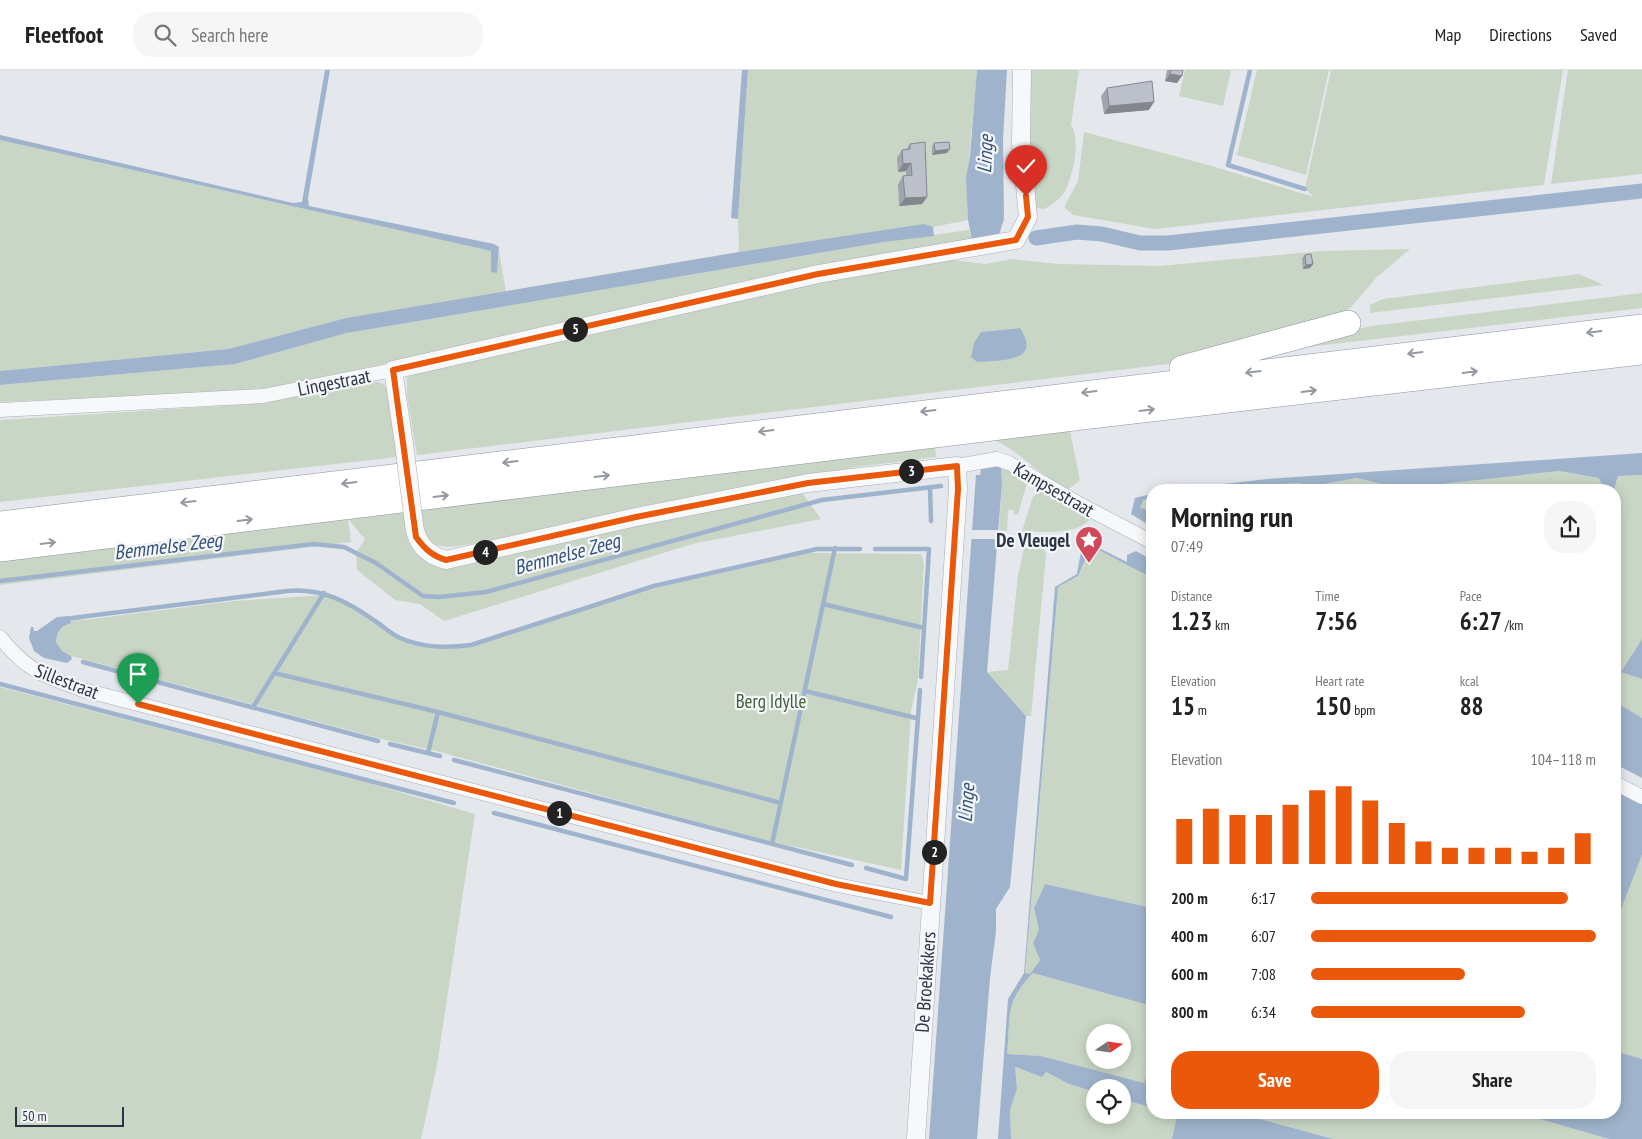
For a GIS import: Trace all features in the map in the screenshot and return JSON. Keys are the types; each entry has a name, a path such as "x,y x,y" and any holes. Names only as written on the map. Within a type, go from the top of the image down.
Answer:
{"highway":[{"path":"1137,386 1184,368 1348,323"},
{"path":"0,524 1137,386 1642,327"},
{"path":"0,549 1082,417 1642,352"}],"street":[{"name":"Lingestraat","path":"0,410 263,396 393,370 818,274 1016,240 1028,217 1021,143 1022,70"},
{"name":"Kampsestraat","path":"393,370 416,537 422,546 436,557 446,560 636,517 808,483 957,466 997,459 1010,463 1080,505 1146,539"},
{"name":"De Broekakkers","path":"916,1139 958,489 957,466"},
{"name":"Sillestraat","path":"0,637 16,656 34,671 80,689 836,884 930,903"},
{"path":"1621,786 1642,797"}],"green space":[{"path":"748,70 977,70 969,164 968,220 933,227 924,225 739,252 738,219"},
{"path":"1028,70 1079,70 1071,125 1074,132 1076,149 1073,167 1063,194 1056,202 1044,209 1037,208 1030,203"},
{"path":"1185,70 1231,70 1223,106 1179,96"},
{"path":"1257,70 1329,70 1306,175 1237,155"},
{"path":"1331,70 1563,70 1544,185 1155,229 1073,215 1064,207 1078,181 1084,132 1212,166 1314,197 1305,189"},
{"path":"1568,70 1642,70 1642,174 1551,184"},
{"path":"0,140 491,251 491,272 497,272 499,251 506,292 346,318 228,349 0,371"},
{"path":"969,230 972,240 844,261 285,386 208,393 0,402 0,385 235,364 347,333 884,242"},
{"path":"1410,249 1377,277 1351,307 1340,315 1209,359 417,455 407,396 407,378 413,373 550,340 935,258 986,264 1012,259 1059,264 1160,266 1321,251","holes":["1020,328 1016,358 977,362 981,332"]},
{"path":"1579,274 1604,285 1370,313 1370,305 1383,299"},
{"path":"1642,293 1642,308 1282,350 1327,335 1372,326"},
{"path":"372,381 382,383 387,389 397,457 0,502 0,420 253,404"},
{"path":"1070,431 1080,480 1069,489 1049,479 1005,445 995,440"},
{"path":"935,447 936,457 856,467 462,546 447,547 432,543 422,533 420,525 418,510"},
{"path":"1001,466 1026,480 1027,483 1018,514 1014,515 1014,510 1008,510 1007,531 999,530 1002,483"},
{"path":"1559,471 1599,478 1602,484 1441,484"},
{"path":"1642,475 1642,639 1622,671 1642,679 1642,718 1621,705 1621,484 1616,484 1618,476"},
{"path":"1357,478 1382,484 1323,484"},
{"path":"1298,483 1303,484 1268,484"},
{"path":"800,490 821,519 692,544 444,621 420,604 395,600 357,570 356,553 365,539 348,519 351,542 0,585 0,559 405,511 407,531 454,566"},
{"path":"1041,490 1045,490 1092,517 1077,528 1059,532 1022,531 1033,497"},
{"path":"1146,499 1146,510 1139,509 1143,500"},
{"path":"1026,540 1042,541 1046,555 1031,716 1026,716 987,672 1008,670 1018,575"},
{"path":"1089,545 1146,575 1146,907 1045,884 1034,908 1039,930 1033,943 1040,960 1030,974 1025,974 1058,587 1078,576 1085,560 1084,550"},
{"name":"Berg Idylle","path":"805,553 921,554 924,563 918,679 911,711 901,870 769,841 436,751 386,740 71,656 62,651 56,642 60,630 70,623 72,618 84,620 234,601 326,595 347,603 398,638 420,646 442,648 471,645 657,588"},
{"path":"0,687 365,782 475,814 437,1065 421,1139 0,1139"},
{"path":"1642,855 1642,1059 1621,1053 1621,909"},
{"path":"1033,973 1146,1004 1146,1077 1144,1084 1089,1069 1131,1069 1131,1024 1086,1024 1086,1068 1041,1056 1007,1054 1009,1020 1017,993"},
{"path":"1014,1067 1042,1076 1046,1072 1069,1084 1086,1089 1086,1124 1131,1124 1131,1101 1146,1106 1146,1119 1176,1120 1172,1139 1011,1139 1010,1110 1017,1089"},
{"path":"1260,1119 1540,1119 1609,1139 1333,1139"}],"water":[{"path":"325,70 330,70 308,198 309,206 494,244 499,247 497,273 491,272 491,251 0,140 0,135 293,203 302,202"},
{"path":"742,70 748,70 738,219 731,218"},
{"name":"Linge","path":"977,70 1007,70 1003,139 1004,219 999,235 972,240 968,220 966,178 970,156"},
{"path":"924,224 933,227 934,236 884,242 347,333 235,364 0,385 0,371 228,349 346,318 739,252"},
{"path":"1020,328 1026,339 1026,348 1023,354 1007,360 997,361 977,362 971,357 974,343 981,332"},
{"path":"1642,453 1642,475 1618,476 1616,484 1602,484 1599,478 1559,471 1441,484 1382,484 1357,478 1323,484 1224,484 1268,479"},
{"name":"Linge","path":"1001,466 1002,483 987,672 1026,716 1010,887 996,909 996,931 990,978 977,1139 929,1139 976,475 980,475 981,469"},
{"path":"1146,495 1146,499 1143,500 1140,508 1146,510 1146,523 1131,514 1135,498"},
{"path":"1083,540 1127,562 1127,555 1136,551 1146,557 1146,575 1089,545 1084,550 1085,560 1078,576 1058,587 1025,973 1030,974 1040,960 1033,943 1039,930 1034,908 1045,884 1146,907 1146,1004 1033,973 1017,993 1013,1002 1009,1020 1007,1054 1041,1056 1129,1079 1086,1079 1086,1089 1069,1084 1046,1072 1042,1077 1015,1067 1017,1089 1010,1110 1011,1139 998,1139 1008,999 1024,973 1055,587 1077,574"},
{"path":"70,616 71,623 60,630 56,642 62,651 71,656 72,659 67,663 44,658 34,651 29,638 31,627 33,627 34,631 37,631 57,617"},
{"path":"1642,639 1642,679 1621,672"},
{"path":"1621,705 1642,718 1642,778 1621,767"},
{"path":"1621,792 1642,803 1642,855 1621,909"},
{"path":"1621,1053 1642,1059 1642,1139 1609,1139 1540,1119 1621,1119"},
{"path":"1146,1076 1146,1106 1131,1101 1131,1080 1144,1083"},
{"path":"1174,1119 1260,1119 1333,1139 1172,1139 1176,1120"}],"pier":[{"path":"969,530 1001,530 1001,539 969,539"}],"building":[{"path":"1171,70 1183,70 1182,76 1170,74"},
{"path":"1152,81 1154,102 1109,106 1107,88"},
{"path":"925,142 927,197 905,198 903,176 912,175 911,163 903,164 902,150 910,149 910,144"},
{"path":"949,142 950,149 935,151 934,143"},
{"path":"1311,254 1313,264 1306,265 1305,255"}],"waterway":[{"path":"1250,70 1228,165 1305,189"},
{"path":"1036,238 1077,232 1102,234 1140,243 1168,243 1642,191"},
{"name":"Bemmelse Zeeg","path":"0,581 313,544 344,547 376,563 423,596 439,597 486,592 822,500 941,486"},
{"path":"930,487 931,521"},
{"path":"772,844 835,548"},
{"path":"72,618 287,591 300,591 334,597 354,607 400,638 418,644 444,647 462,646 471,645 654,586 817,549 860,549"},
{"path":"875,549 929,549 921,677"},
{"path":"253,707 324,593"},
{"path":"823,604 924,628"},
{"path":"83,662 378,741"},
{"path":"274,673 438,712 781,803"},
{"path":"0,684 454,803"},
{"path":"866,868 906,879 920,690"},
{"path":"805,691 916,718"},
{"path":"428,753 438,712"},
{"path":"390,744 440,756"},
{"path":"454,760 852,865"},
{"path":"494,813 891,917"}],"place":[{"name":"De Vleugel","path":"1089,564"}],"route":[{"path":"138,704 836,884 930,903 958,489 957,466 808,483 636,517 446,560 436,557 422,546 416,537 393,370 818,274 1016,240 1028,217 1026,196"}]}
